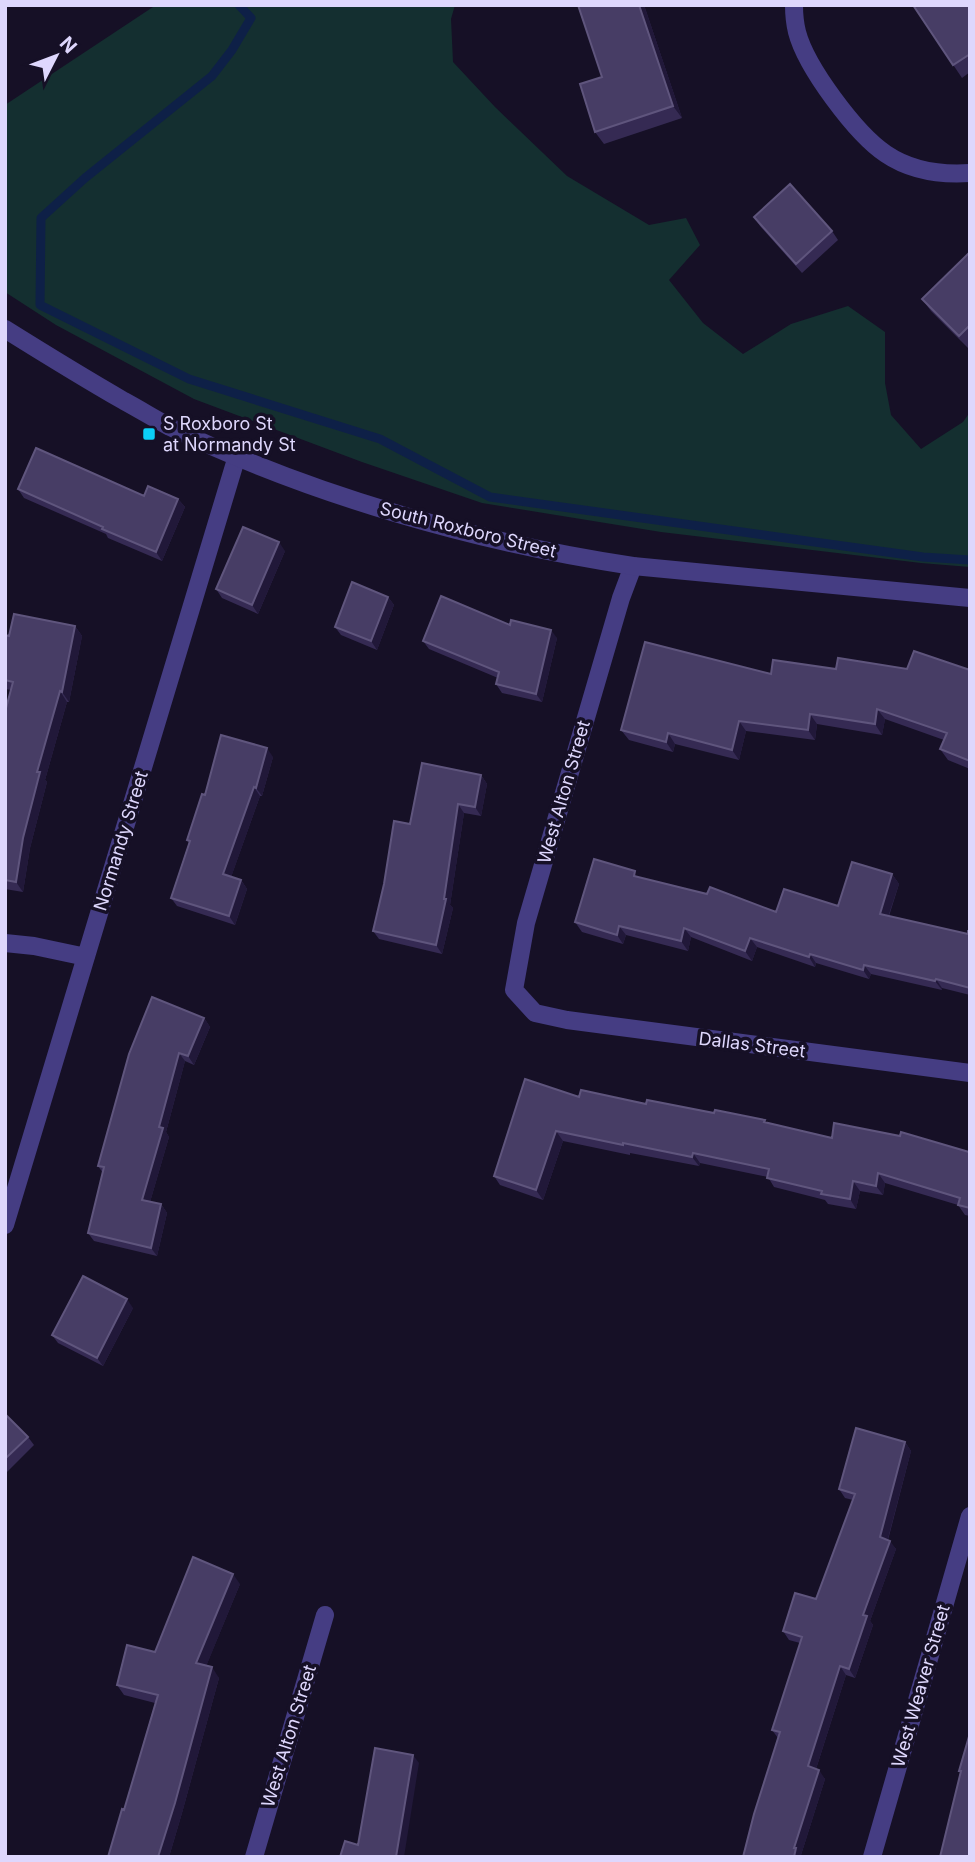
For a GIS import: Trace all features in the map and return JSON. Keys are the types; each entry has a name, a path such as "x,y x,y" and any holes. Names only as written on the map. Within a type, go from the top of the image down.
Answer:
{"street":[{"path":"794,5 797,34 812,65 825,87 856,127 886,154 913,168 939,174 970,173"},
{"name":"South Roxboro Street","path":"5,329 75,373 169,426 307,484 397,513 488,538 583,559 970,597"},
{"name":"Normandy Street","path":"5,1225 237,456"},
{"name":"West Alton Street","path":"535,1013 514,990 526,923 621,598 633,566"},
{"path":"5,943 86,957"},
{"name":"Dallas Street","path":"535,1013 567,1020 970,1073"},
{"name":"West Weaver Street","path":"872,1857 970,1516"},
{"name":"West Alton Street","path":"254,1857 325,1615"}],"green space":[{"path":"156,5 455,5 451,19 453,62 495,107 567,176 649,225 686,218 700,245 669,280 703,323 743,354 791,324 848,306 885,332 885,383 891,415 921,449 963,422 970,412 970,567 661,532 482,503 362,462 194,399 56,325 5,292 5,105"}],"building":[{"path":"578,5 639,5 673,106 595,132 580,84 602,77"},
{"path":"913,5 970,5 970,54 953,65"},
{"path":"790,184 832,231 796,264 754,217"},
{"path":"970,252 970,325 959,336 922,299"},
{"path":"36,448 144,496 148,486 178,499 156,552 18,489"},
{"path":"243,527 279,542 252,605 216,589"},
{"path":"352,582 388,597 371,641 335,627"},
{"path":"441,596 510,625 511,620 551,630 536,694 496,684 499,672 423,641"},
{"path":"14,614 75,626 62,692 60,691 37,772 40,772 23,838 16,882 5,880 5,712 13,682 5,680 5,635 9,636"},
{"path":"645,642 771,674 773,660 836,669 838,658 907,669 914,651 970,670 970,761 940,749 947,733 877,709 875,724 810,714 808,730 739,721 732,750 668,733 666,742 621,730"},
{"path":"221,735 267,748 256,788 254,787 223,874 241,880 229,916 171,898 202,794 205,795"},
{"path":"422,763 481,775 475,807 458,804 446,899 436,945 373,931 394,821 410,824"},
{"path":"594,859 635,871 634,876 707,894 710,887 776,912 784,889 838,906 852,862 892,874 880,914 968,934 970,931 970,988 864,965 863,970 810,954 809,957 750,938 745,951 684,928 681,941 619,926 617,935 575,922"},
{"path":"152,997 204,1018 188,1056 179,1053 159,1127 163,1128 142,1200 161,1204 151,1248 88,1233 104,1167 98,1166 129,1054"},
{"path":"525,1079 579,1097 581,1090 646,1104 647,1100 714,1113 715,1110 832,1138 834,1123 900,1136 901,1132 969,1152 970,1150 970,1208 958,1205 960,1198 878,1173 876,1186 853,1181 850,1199 821,1194 822,1191 767,1178 769,1169 693,1153 692,1157 556,1131 536,1190 494,1176"},
{"path":"83,1276 127,1299 97,1358 52,1335"},
{"path":"5,1414 28,1437 5,1459"},
{"path":"856,1428 905,1442 880,1537 890,1541 863,1615 867,1616 849,1669 840,1666 808,1766 819,1770 794,1848 794,1857 743,1857 780,1732 772,1730 802,1637 783,1631 795,1593 816,1599 855,1494 839,1489"},
{"path":"193,1557 233,1574 196,1663 212,1667 175,1803 158,1857 108,1857 158,1695 117,1685 127,1645 155,1652"},
{"path":"970,1733 970,1857 940,1857 959,1771"},
{"path":"375,1748 413,1755 396,1857 340,1857 345,1841 358,1845"}],"waterway":[{"path":"239,5 251,18 212,76 85,178 41,218 40,305 189,379 380,439 490,497 923,557 970,560"}],"place":[{"name":"S Roxboro St at Normandy St","path":"149,434"}]}
